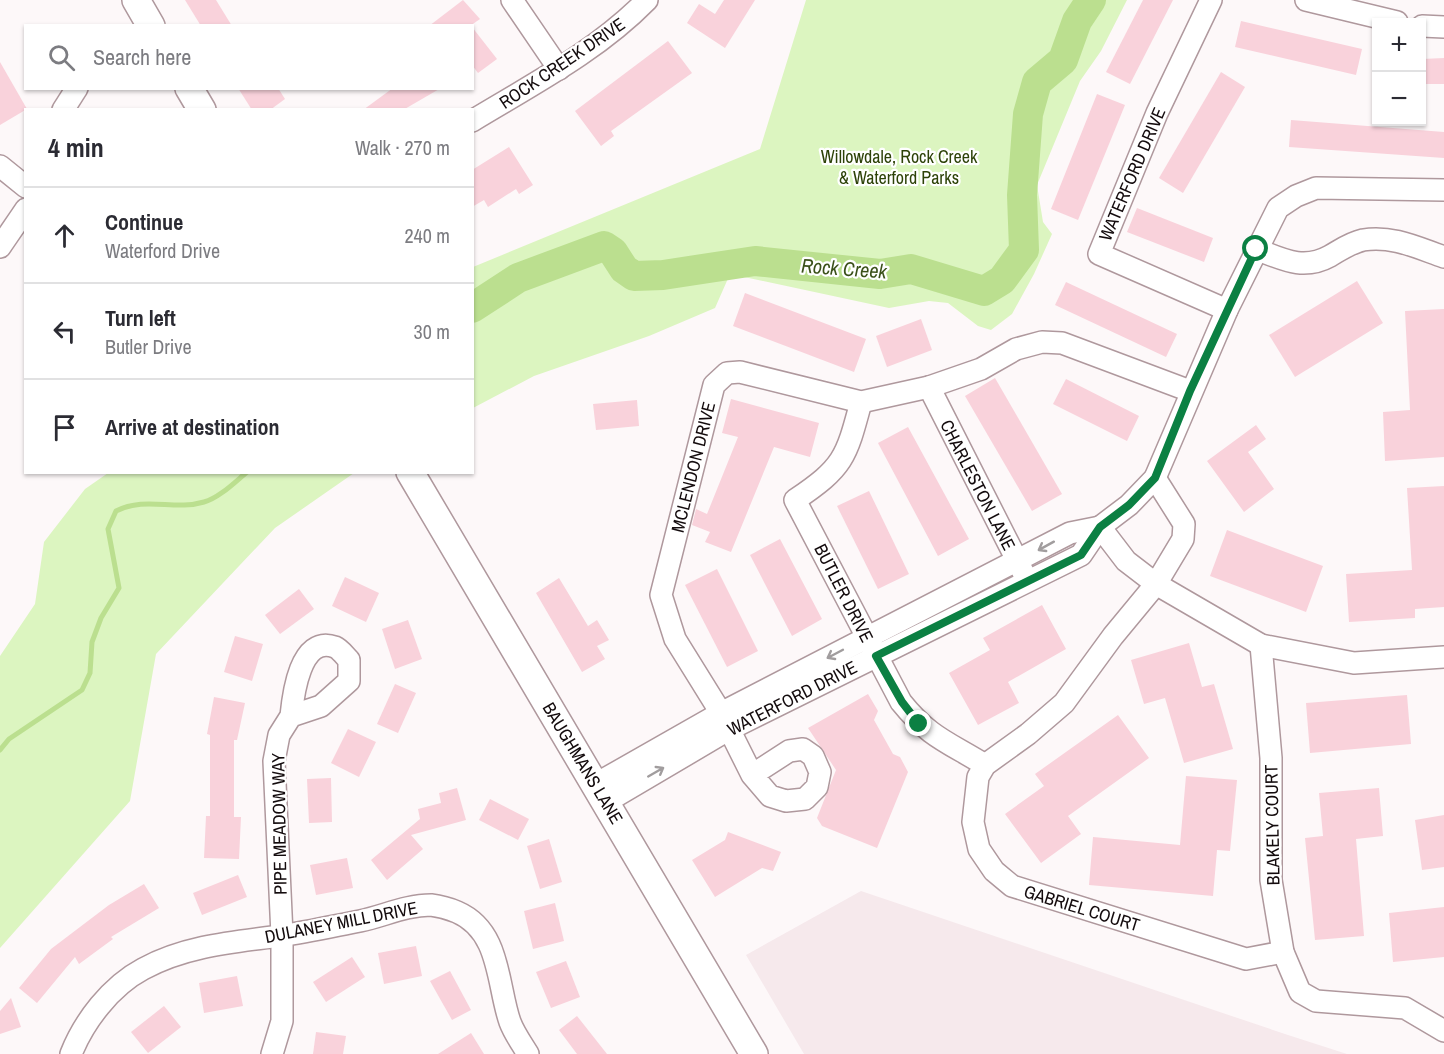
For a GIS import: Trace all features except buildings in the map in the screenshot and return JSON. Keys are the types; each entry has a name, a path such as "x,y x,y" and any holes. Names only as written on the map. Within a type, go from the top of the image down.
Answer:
{"main road":[{"path":"136,0 150,24"},
{"path":"190,90 201,108"},
{"name":"BAUGHMANS LANE","path":"411,474 754,1054"}],"street":[{"path":"512,0 559,69"},
{"name":"ROCK CREEK DRIVE","path":"474,120 559,69 619,28 647,0"},
{"name":"WATERFORD DRIVE","path":"1211,0 1157,113 1099,254 1227,310"},
{"path":"1306,0 1380,18"},
{"path":"1426,26 1444,27"},
{"path":"64,108 76,90"},
{"path":"0,166 24,185"},
{"name":"WATERFORD DRIVE","path":"872,646 1028,582 1081,555 1100,527 1129,505 1155,478 1190,391 1256,249 1278,208 1296,196 1316,188 1444,190"},
{"path":"0,247 24,212"},
{"path":"1256,249 1293,264 1312,264 1347,244 1366,239 1399,241 1444,257"},
{"name":"MCLENDON DRIVE","path":"752,775 675,639 661,595 714,386 727,373 740,372 861,402 929,387 981,369 1016,349 1042,342 1062,344 1190,391"},
{"name":"CHARLESTON LANE","path":"929,387 1028,582"},
{"name":"BUTLER DRIVE","path":"861,402 846,450 838,466 821,482 795,500 902,702 919,724 944,743 985,765"},
{"path":"985,765 1028,734 1064,703 1113,636 1156,584 1184,539 1184,524 1155,478"},
{"path":"1100,527 1126,561 1156,584 1261,645 1354,663 1444,657"},
{"name":"WATERFORD DRIVE","path":"601,793 724,722 872,646 1070,533 1100,527"},
{"name":"BLAKELY COURT","path":"1261,645 1271,758 1270,880 1284,952 1300,992 1316,1001 1406,1008 1444,1031"},
{"name":"PIPE MEADOW WAY","path":"272,1054 282,1022 282,936 274,761 279,735 291,716"},
{"name":"GABRIEL COURT","path":"985,765 975,791 973,822 979,849 994,872 1012,886 1246,959 1284,952"},
{"name":"DULANEY MILL DRIVE","path":"71,1054 77,1038 116,989 143,969 178,954 213,945 282,936 364,921 404,908 432,905 458,913 482,931 494,956 511,1024 528,1054"}],"shaded area":[{"path":"861,891 1347,1054 804,1054 746,955"}],"green space":[{"name":"Willowdale, Rock Creek & Waterford Parks","path":"806,0 1127,0 1101,51 1080,81 1037,185 1043,222 1052,234 1012,314 991,330 978,326 948,303 929,301 889,308 730,274 715,308 649,336 534,376 474,407 474,267 760,149"},
{"path":"107,474 353,474 275,528 156,654 130,801 0,948 0,656 35,604 44,542 85,489"}],"waterway":[{"name":"Rock Creek","path":"474,307 518,278 604,246 613,252 624,269 634,276 663,275 755,261 880,274 911,269 984,291 1002,280 1024,250 1022,195 1028,114 1037,82 1063,60 1077,21 1091,0"},
{"name":"Rock Creek","path":"0,750 9,739 82,690 90,673 92,642 101,618 119,588 108,529 116,511 138,505 182,505 204,502 221,493 245,474"}],"route":[{"path":"919,724 902,702 876,656 1081,555 1100,527 1129,505 1155,478 1190,391 1256,249"}]}
